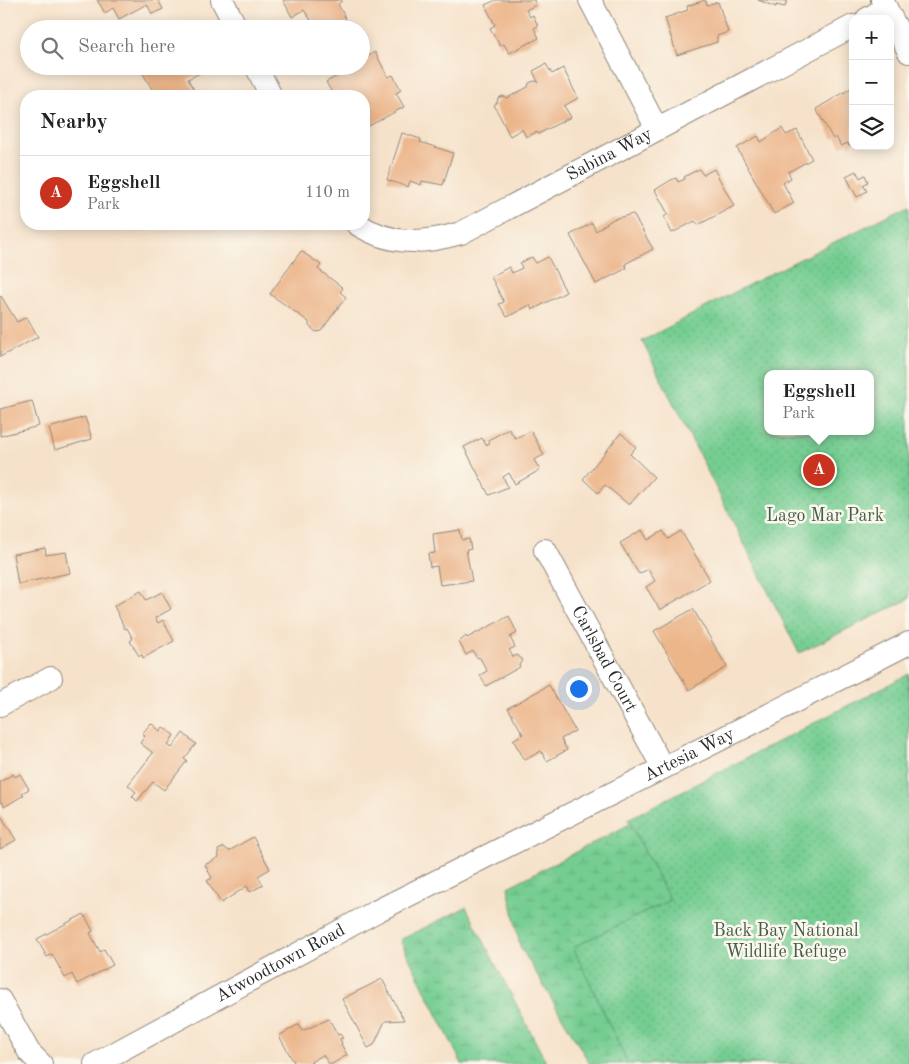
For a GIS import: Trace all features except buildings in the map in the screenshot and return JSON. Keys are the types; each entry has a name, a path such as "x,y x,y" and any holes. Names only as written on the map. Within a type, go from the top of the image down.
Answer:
{"street":[{"path":"222,0 232,20"},
{"path":"590,0 657,129"},
{"path":"878,9 909,52"},
{"name":"Sabina Way","path":"367,230 393,239 415,242 438,240 461,233 849,28"},
{"path":"260,75 268,90"},
{"name":"Carlsbad Court","path":"545,550 663,768"},
{"name":"Artesia Way","path":"469,865 909,643"},
{"path":"0,705 51,678"},
{"name":"Atwoodtown Road","path":"94,1064 377,911 469,865"},
{"path":"0,1000 29,1052 41,1064"}],"green space":[{"name":"Lago Mar Park","path":"909,205 909,599 799,653 642,341 756,281"},
{"name":"Back Bay National Wildlife Refuge","path":"909,674 909,1064 628,1064 573,947 670,900 628,819"},
{"name":"Back Bay National Wildlife Refuge","path":"909,680 909,1064 590,1064 520,946 508,887"},
{"path":"466,907 547,1064 462,1064 400,940"}],"place":[{"name":"Eggshell","path":"819,470"}]}
